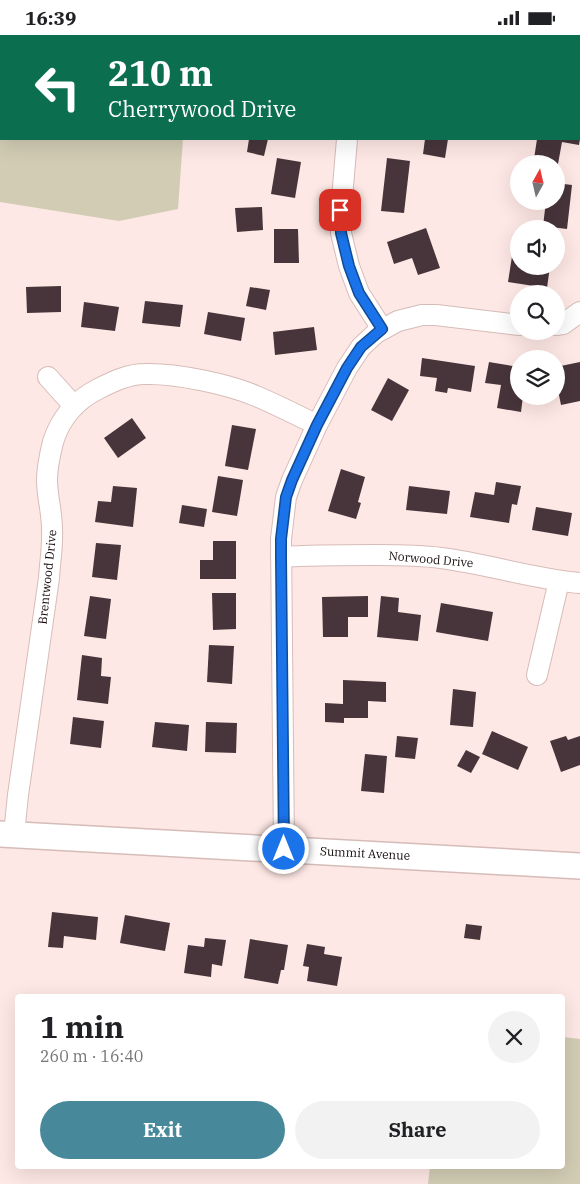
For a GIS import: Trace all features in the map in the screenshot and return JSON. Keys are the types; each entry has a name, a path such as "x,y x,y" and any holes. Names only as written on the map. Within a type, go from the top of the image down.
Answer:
{"main road":[{"name":"Summit Avenue","path":"7,834 580,866"}],"street":[{"path":"347,140 340,210 341,233 349,266 359,293 382,329"},
{"path":"565,323 580,312"},
{"path":"284,849 281,539 286,497 292,480 317,425 347,368 361,347 382,329 398,321 422,315 510,324"},
{"name":"Brentwood Drive","path":"7,834 18,795 49,578 52,527 47,479 49,460 61,423 74,406 89,393 126,377 144,374 190,378 219,384 254,395 317,425"},
{"path":"48,377 74,406"},
{"name":"Norwood Drive","path":"281,557 324,554 440,557 559,581 580,583"},
{"path":"537,675 559,581"}],"shaded area":[{"path":"0,140 183,140 178,209 119,221 0,202"},
{"path":"565,1037 580,1039 580,1184 428,1184 430,1169 565,1169"}],"building":[{"path":"249,140 268,140 264,156 247,152"},
{"path":"425,140 448,140 445,158 423,154"},
{"path":"537,140 580,140 579,145 562,142 560,155 535,155"},
{"path":"277,158 301,162 295,198 271,194"},
{"path":"387,158 410,161 404,213 381,211"},
{"path":"565,184 572,185 567,229 565,229 565,220 544,220 545,210 565,210"},
{"path":"262,207 263,230 237,232 235,208"},
{"path":"426,228 440,268 418,275 412,258 394,264 387,242"},
{"path":"274,229 298,229 299,263 274,263"},
{"path":"510,269 510,275 549,275 547,285 528,285 508,282"},
{"path":"61,286 61,312 27,313 26,287"},
{"path":"250,287 270,290 266,310 246,306"},
{"path":"145,301 183,305 180,327 142,323"},
{"path":"84,302 119,307 115,331 81,327"},
{"path":"208,312 245,318 241,341 204,334"},
{"path":"314,327 317,350 275,355 273,332"},
{"path":"422,358 475,366 471,392 448,388 447,393 435,391 437,378 420,376"},
{"path":"489,362 510,366 510,405 522,405 521,412 497,408 501,385 485,383"},
{"path":"580,362 580,401 565,404 565,365"},
{"path":"388,378 409,390 392,421 371,410"},
{"path":"132,418 146,438 118,458 104,438"},
{"path":"232,425 256,429 248,470 225,466"},
{"path":"341,469 365,477 358,502 361,503 356,519 328,511"},
{"path":"218,476 243,480 237,516 212,512"},
{"path":"496,482 521,486 517,505 512,504 509,523 470,517 475,492 494,495"},
{"path":"113,486 137,488 133,527 95,522 98,501 111,502"},
{"path":"409,486 450,491 447,514 406,510"},
{"path":"182,505 207,509 204,527 179,523"},
{"path":"536,507 572,513 568,536 532,530"},
{"path":"213,541 236,541 236,579 200,579 200,560 213,560"},
{"path":"96,543 121,545 117,580 92,577"},
{"path":"212,593 236,593 236,629 213,630"},
{"path":"90,596 111,599 106,639 84,636"},
{"path":"368,596 368,617 348,617 348,637 323,637 322,597"},
{"path":"381,596 399,598 398,612 421,615 418,641 377,637"},
{"path":"441,603 493,612 488,641 436,632"},
{"path":"209,645 234,646 232,684 207,682"},
{"path":"82,655 102,658 101,676 111,677 108,704 77,700"},
{"path":"343,680 386,682 386,702 368,701 368,718 344,718 344,723 325,722 325,703 343,704"},
{"path":"453,689 476,692 473,727 450,725"},
{"path":"73,717 104,721 101,748 70,744"},
{"path":"155,722 189,725 187,751 152,747"},
{"path":"206,722 237,723 236,753 205,752"},
{"path":"492,731 528,747 518,770 482,754"},
{"path":"397,736 418,738 415,759 395,757"},
{"path":"566,736 568,740 580,736 580,765 561,772 550,741"},
{"path":"466,750 480,757 471,773 457,766"},
{"path":"365,754 387,756 384,793 361,791"},
{"path":"52,912 98,917 96,940 64,936 63,948 48,947"},
{"path":"125,915 170,923 165,951 120,943"},
{"path":"466,924 482,926 480,940 464,938"},
{"path":"205,938 226,940 222,966 212,964 211,977 184,973 188,945 204,947"},
{"path":"250,939 288,945 284,970 281,970 278,984 244,978"},
{"path":"307,944 325,947 324,954 342,957 337,986 307,981 309,967 303,966"}],"route":[{"path":"284,849 281,539 286,497 317,425 347,368 361,347 382,329 359,293 349,266 341,233 340,210"}]}
